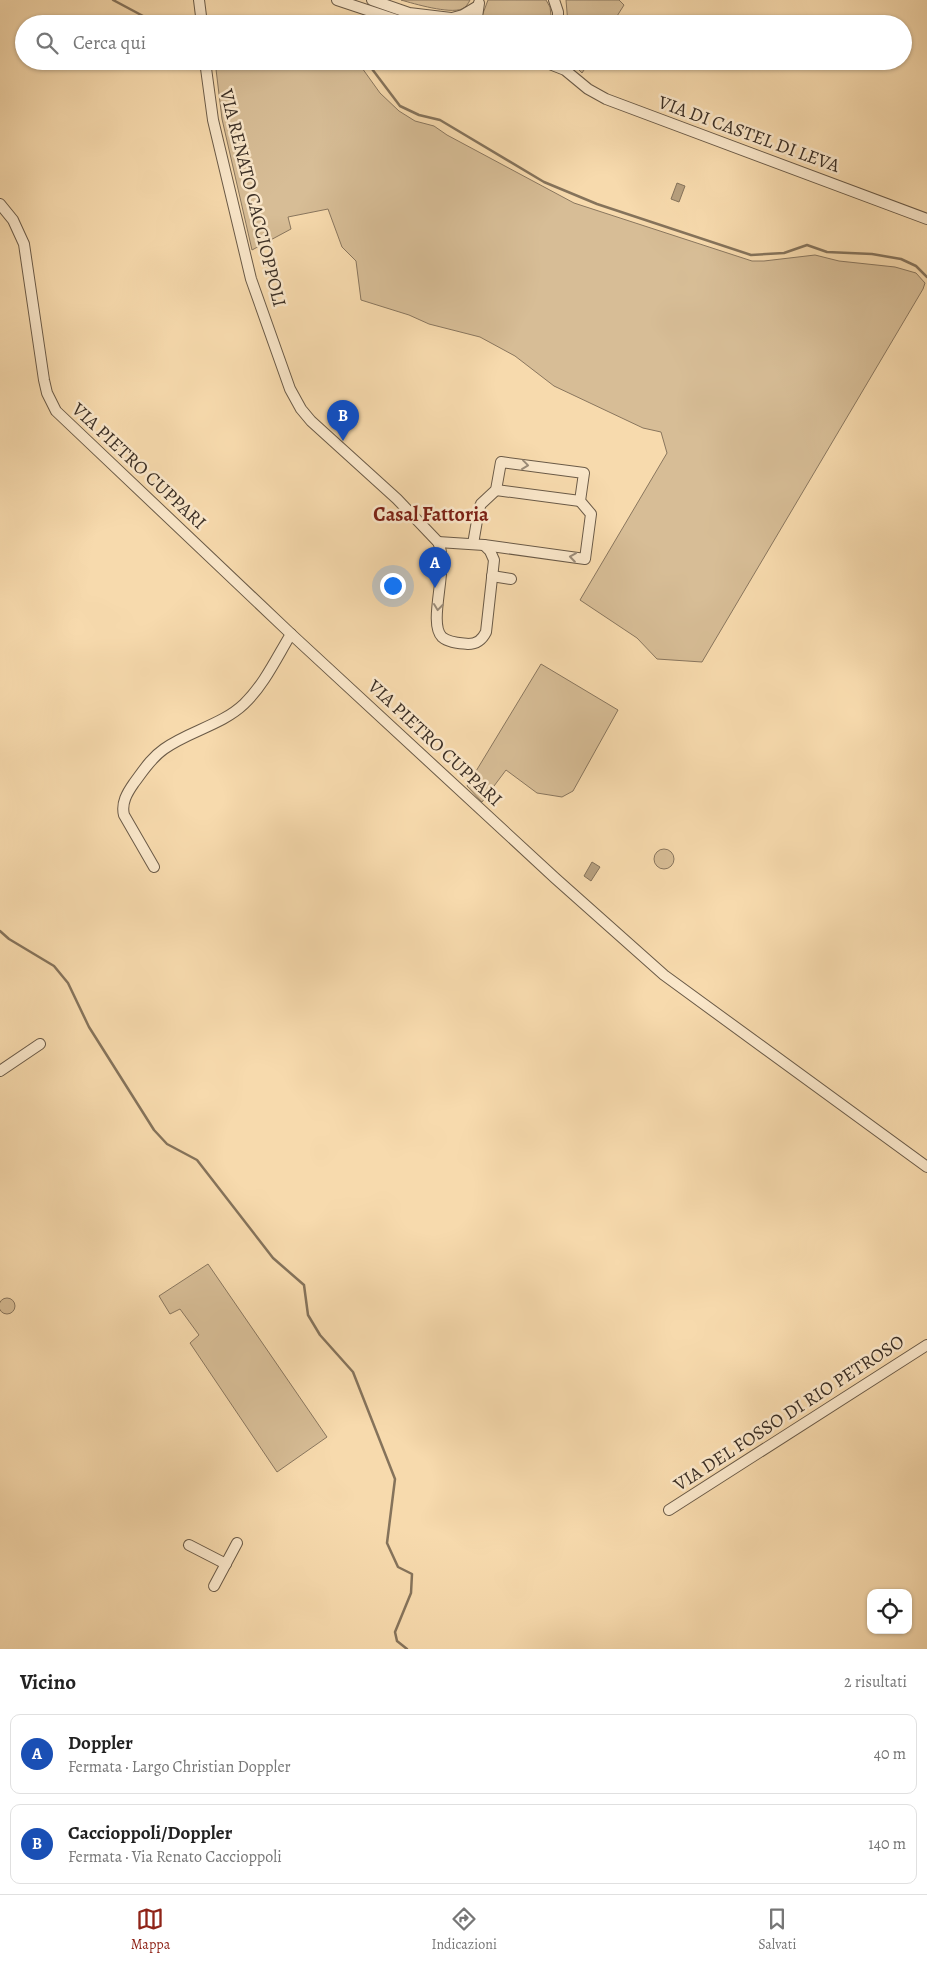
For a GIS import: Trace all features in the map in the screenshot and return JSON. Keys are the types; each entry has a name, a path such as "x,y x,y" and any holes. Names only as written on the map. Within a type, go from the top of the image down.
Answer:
{"street":[{"path":"199,0 201,15"},
{"path":"336,0 382,15"},
{"path":"372,0 409,13 426,15"},
{"path":"555,1 557,15"},
{"path":"463,15 480,2"},
{"path":"478,15 480,2"},
{"name":"VIA RENATO CACCIOPPOLI","path":"206,70 212,120 251,279 293,395 311,421 396,499 438,542"},
{"name":"VIA DI CASTEL DI LEVA","path":"568,70 588,90 606,99 927,218"},
{"name":"VIA PIETRO CUPPARI","path":"0,204 13,220 24,244 44,380 56,411 291,634 555,878 664,975 927,1167"},
{"path":"473,544 480,507 496,490 501,462 584,473 580,501"},
{"path":"484,545 490,551 494,560 488,625 478,642 470,644 445,639 440,634 436,623 442,558 442,550 438,542 484,545 585,559 591,514 580,501 496,490"},
{"path":"492,576 510,579"},
{"path":"154,867 124,815 123,807 128,792 148,764 164,749 230,715 244,704 258,687 291,634"},
{"path":"0,1071 40,1044"},
{"name":"VIA DEL FOSSO DI RIO PETROSO","path":"669,1510 927,1345"},
{"path":"214,1586 237,1543"},
{"path":"189,1545 226,1564"}],"shaded area":[{"path":"401,0 470,0 462,9 449,10 432,8"},
{"path":"488,0 546,0 550,7 551,15 482,15"},
{"path":"566,0 619,0 624,5 618,15 567,15"},
{"path":"216,70 363,70 380,93 399,111 415,121 434,126 447,135 574,203 752,261 815,255 839,261 895,267 916,273 925,283 702,662 657,659 637,638 580,600 667,453 661,432 643,428 554,386 515,356 480,337 429,324 409,315 361,300 356,261 342,247 328,209 288,217 291,229 252,250 222,119"},
{"path":"677,183 685,186 679,202 671,199"},
{"path":"541,664 618,710 573,791 562,797 537,793 506,770 482,802 467,786"},
{"path":"664,849 671,852 674,859 671,866 664,869 657,866 654,859 657,852"},
{"path":"592,862 600,867 591,881 584,876"},
{"path":"208,1264 327,1437 277,1472 190,1343 199,1335 180,1309 170,1314 159,1296"},
{"path":"7,1298 13,1300 15,1306 13,1312 7,1314 1,1312 -1,1306 1,1300"}],"waterway":[{"path":"113,0 141,15"},
{"path":"373,70 400,106 419,115 440,120 544,182 597,204 751,255 784,253 807,245 827,252 872,254 901,259 916,266 927,277"},
{"path":"0,931 9,939 54,966 68,983 89,1027 154,1130 167,1144 197,1160 273,1258 304,1285 308,1315 320,1335 353,1372 395,1479 387,1543 398,1567 412,1574 411,1593 395,1632 397,1641 407,1649"}],"place":[{"name":"Caccioppoli/Doppler","path":"343,441"},
{"name":"Doppler","path":"435,588"}],"district":[{"name":"Casal Fattoria","path":"431,514"}]}
